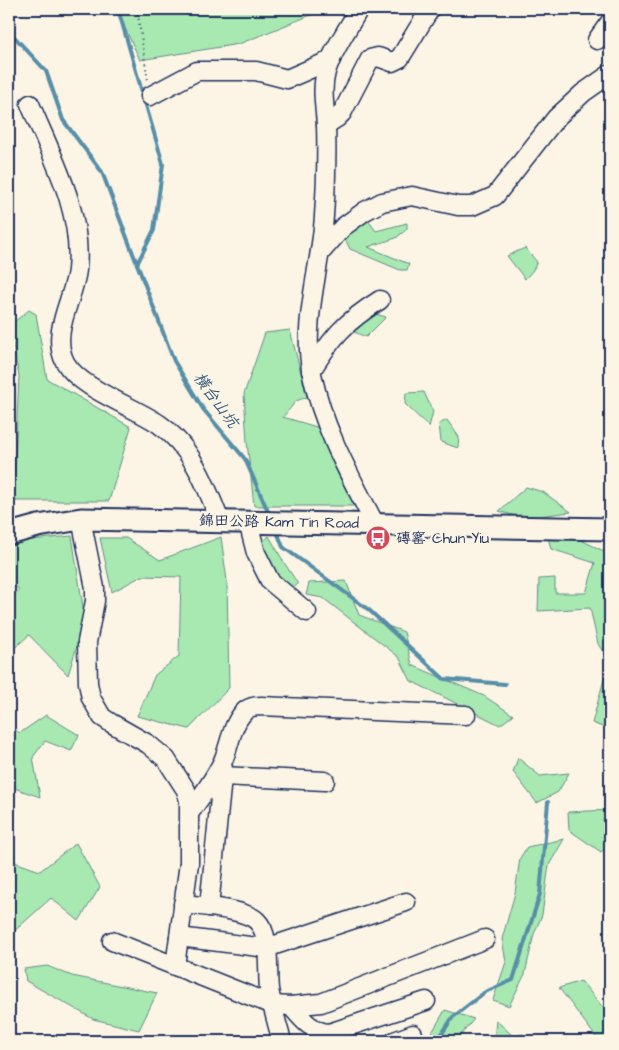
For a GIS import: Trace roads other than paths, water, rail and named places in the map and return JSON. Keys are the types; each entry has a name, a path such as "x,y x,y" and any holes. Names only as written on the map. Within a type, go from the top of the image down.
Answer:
{"main road":[{"name":"錦田公路 Kam Tin Road","path":"9,534 38,526 82,519 610,529"}],"street":[{"path":"359,9 331,60 324,81 326,125 324,216 310,310 310,348 311,371 324,418 374,524"},
{"path":"326,125 342,113 370,60 376,57 392,62 399,60 430,9"},
{"path":"597,40 610,22"},
{"path":"150,96 197,71 256,71 287,78 331,60"},
{"path":"320,253 343,227 365,211 382,202 412,196 458,206 472,206 495,196 556,118 583,92 610,74"},
{"path":"30,104 59,172 76,231 77,268 75,286 66,308 61,336 65,361 80,379 160,424 175,438 187,451 198,468 220,521"},
{"path":"311,371 327,345 341,328 357,314 380,300"},
{"path":"82,519 95,588 95,601 86,642 88,684 91,698 102,717 148,744 166,760 186,790 190,812 189,863 175,966"},
{"path":"248,522 256,553 270,581 307,612"},
{"path":"208,906 223,768 240,718 246,711 252,707 260,706 466,715"},
{"path":"190,812 223,768"},
{"path":"223,768 325,781"},
{"path":"179,937 266,948 406,902"},
{"path":"183,904 208,906 244,914 257,920 263,928 269,986 282,1041"},
{"path":"112,941 273,1005 291,1006 321,1003 484,939"},
{"path":"291,1006 312,1028 329,1033 426,1001"},
{"path":"394,1041 413,1034"}],"waterway":[{"path":"118,9 163,164 154,230 137,264"},
{"name":"橫台山坑","path":"9,31 46,71 63,120 102,172 174,361 203,409 245,459 270,516"},
{"name":"橫台山坑","path":"276,529 283,547 369,610 444,679 505,684"},
{"path":"437,1041 453,1017 485,992 513,980 540,894 548,802"}],"place":[{"name":"磚窰 Chun Yiu","path":"378,538"}]}
